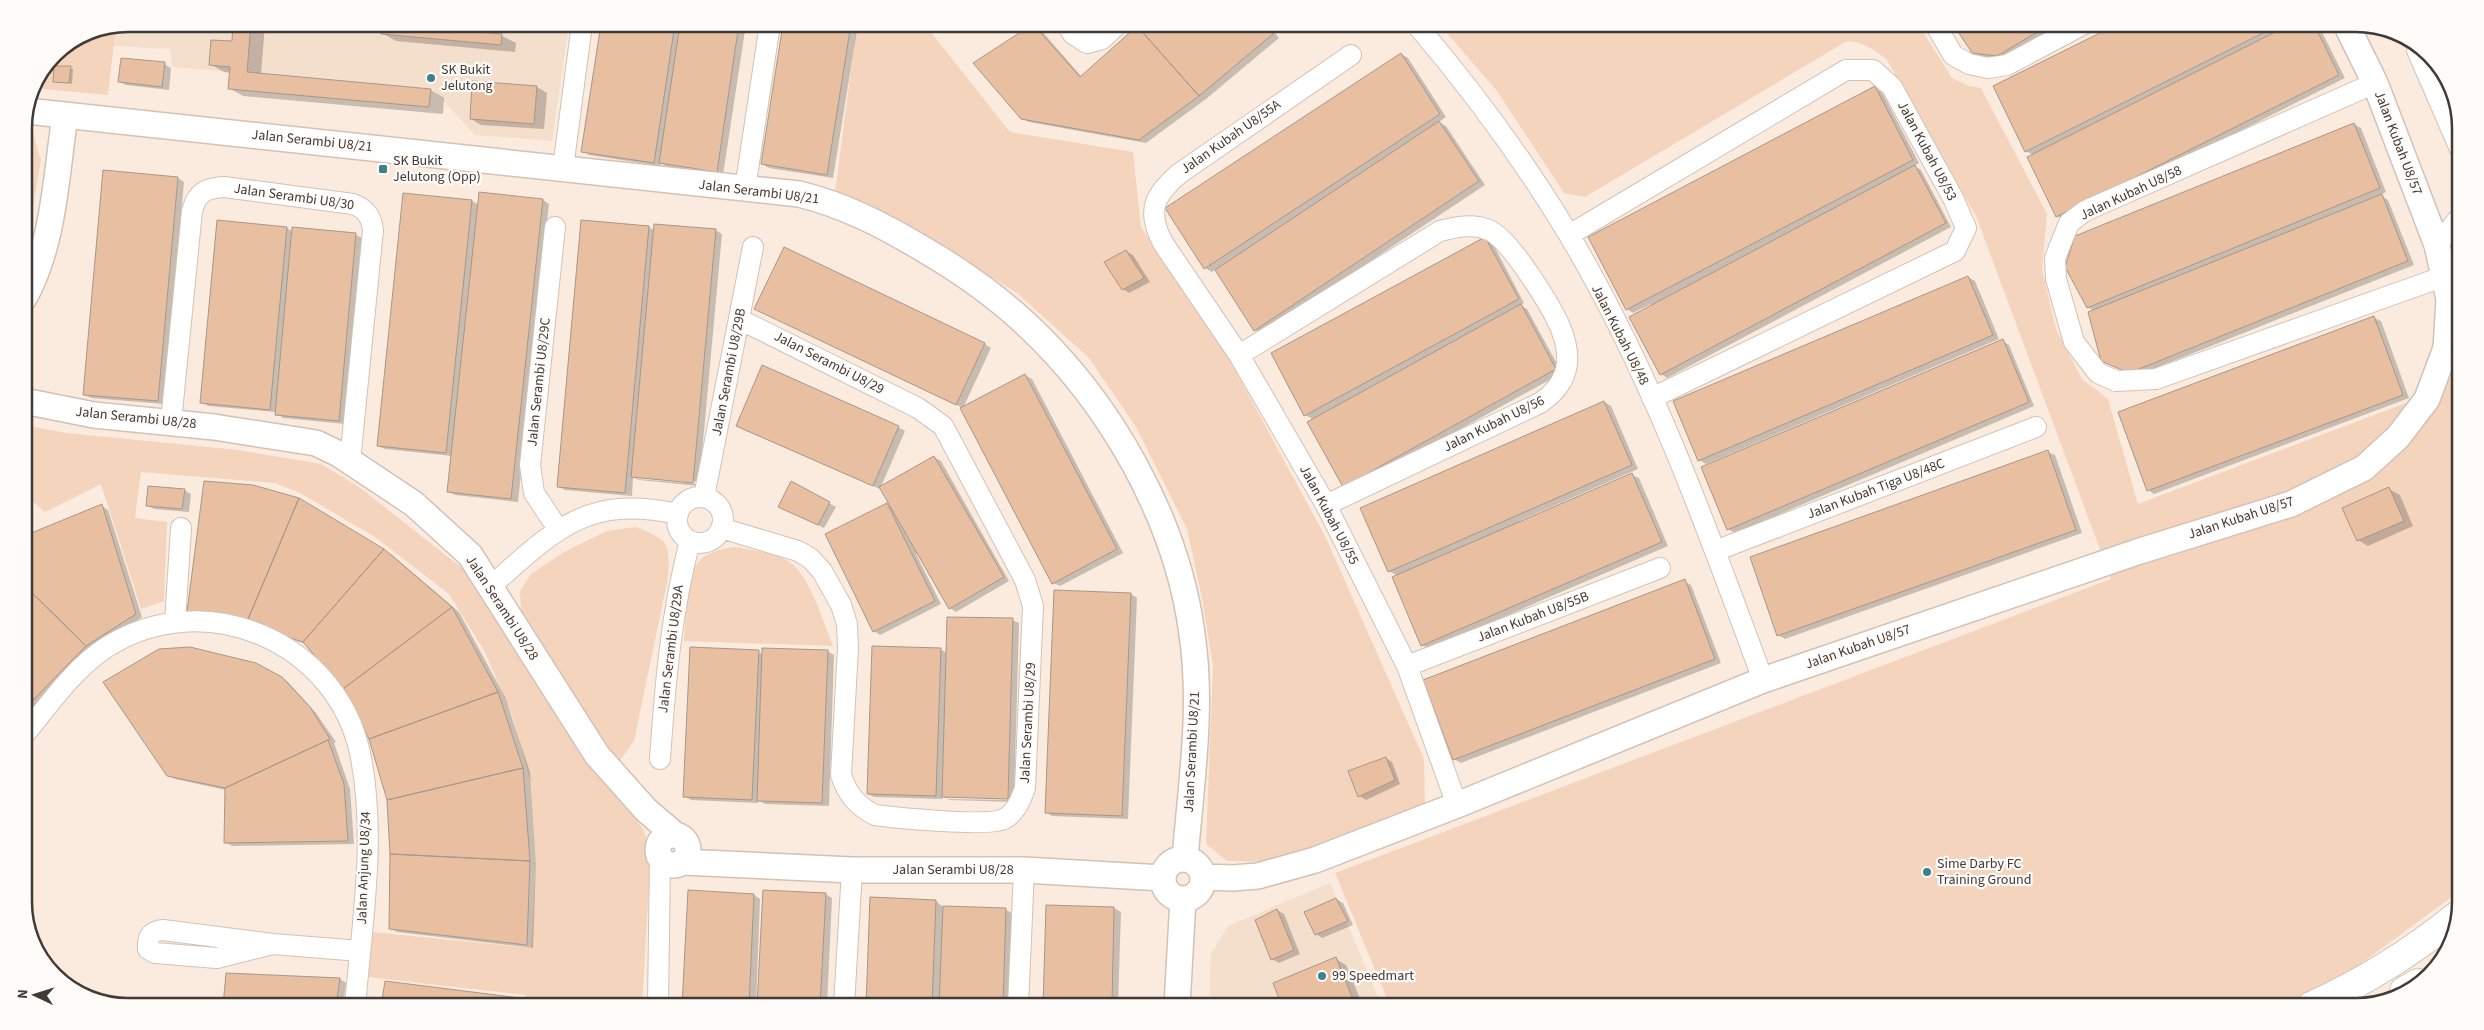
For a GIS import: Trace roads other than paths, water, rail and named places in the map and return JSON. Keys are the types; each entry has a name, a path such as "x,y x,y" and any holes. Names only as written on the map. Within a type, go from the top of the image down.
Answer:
{"main road":[{"path":"2329,998 2349,989 2396,961 2450,921"}],"street":[{"path":"563,168 581,32"},
{"path":"745,189 769,32"},
{"path":"1072,32 1087,43 1102,39 1109,32"},
{"name":"Jalan Kubah U8/48","path":"1423,32 1468,86 1569,235 1628,345 1715,551 1763,680"},
{"path":"1940,32 1953,55 1969,64 1988,68 2007,65 2069,32"},
{"name":"Jalan Kubah U8/57","path":"1203,877 1233,878 1280,872 1458,805 1763,680 2127,555 2291,504 2364,468 2398,437 2427,399 2446,348 2449,299 2437,245 2375,83 2350,32"},
{"name":"Jalan Kubah U8/55A","path":"1163,243 1155,228 1153,213 1156,198 1165,185 1351,55"},
{"path":"2421,59 2451,128"},
{"name":"Jalan Kubah U8/53","path":"1569,235 1846,70 1874,70 1892,87 1954,200 1966,228 1955,251 1652,398"},
{"name":"Jalan Kubah U8/58","path":"2375,83 2085,211 2069,223 2055,258 2055,265 2056,279 2074,342 2098,373 2116,381 2156,379 2445,276"},
{"name":"Jalan Serambi U8/21","path":"34,112 799,194 830,201 862,215 929,252 984,289 1026,323 1067,366 1096,402 1144,482 1162,524 1182,585 1192,632 1196,719 1185,859"},
{"path":"33,278 44,245 65,116"},
{"name":"Jalan Serambi U8/30","path":"171,422 192,211 195,200 202,192 210,188 224,187 353,204 368,213 373,230 350,461"},
{"name":"Jalan Kubah U8/56","path":"1239,355 1440,231 1460,226 1475,226 1490,230 1503,240 1515,255 1560,328 1566,347 1567,363 1563,379 1554,393 1540,403 1326,505"},
{"name":"Jalan Serambi U8/29C","path":"555,227 530,465 534,493 558,530"},
{"path":"2437,245 2451,228"},
{"name":"Jalan Kubah U8/55","path":"1163,243 1239,355 1326,505 1407,666 1458,805"},
{"name":"Jalan Serambi U8/29B","path":"704,497 753,247"},
{"name":"Jalan Serambi U8/29","path":"721,528 798,551 810,558 822,571 841,605 847,624 848,648 841,775 845,787 863,809 876,815 987,823 1005,819 1014,811 1021,800 1026,780 1033,606 1025,580 943,426 918,408 739,319"},
{"name":"Jalan Serambi U8/28","path":"33,403 94,415 171,422 316,443 329,448 350,461 414,504 438,523 470,555 597,755 646,810 673,851 742,866 852,870 1024,870 1163,878"},
{"name":"Jalan Kubah Tiga U8/48C","path":"1715,551 2036,427"},
{"path":"704,497 710,499 720,508 722,515 721,528 712,540 705,542 690,541 678,526 678,514 685,502 704,497"},
{"path":"490,587 558,530 588,514 614,508 651,508 678,514"},
{"path":"175,622 181,528"},
{"name":"Jalan Serambi U8/29A","path":"660,759 672,620 690,541"},
{"name":"Jalan Kubah U8/55B","path":"1407,666 1660,568"},
{"name":"Jalan Anjung U8/34","path":"33,725 89,660 107,647 128,636 175,622 223,623 249,630 275,641 299,656 322,678 338,699 360,752 364,778 367,833 357,998"},
{"path":"658,998 659,914 673,851"},
{"path":"1179,859 1185,859 1197,864 1203,877 1200,890 1196,894 1183,899 1171,895 1163,878 1168,866 1179,859"},
{"path":"844,998 852,870"},
{"path":"1018,998 1024,870"},
{"path":"1177,998 1183,899"},
{"path":"273,944 210,958 154,953 148,949 150,935 156,931 163,930 273,944 360,951"}],"place":[{"name":"SK Bukit Jelutong","path":"431,78"},
{"name":"SK Bukit Jelutong (Opp)","path":"383,169"},
{"name":"Sime Darby FC Training Ground","path":"1927,872"},
{"name":"99 Speedmart","path":"1322,976"}]}
